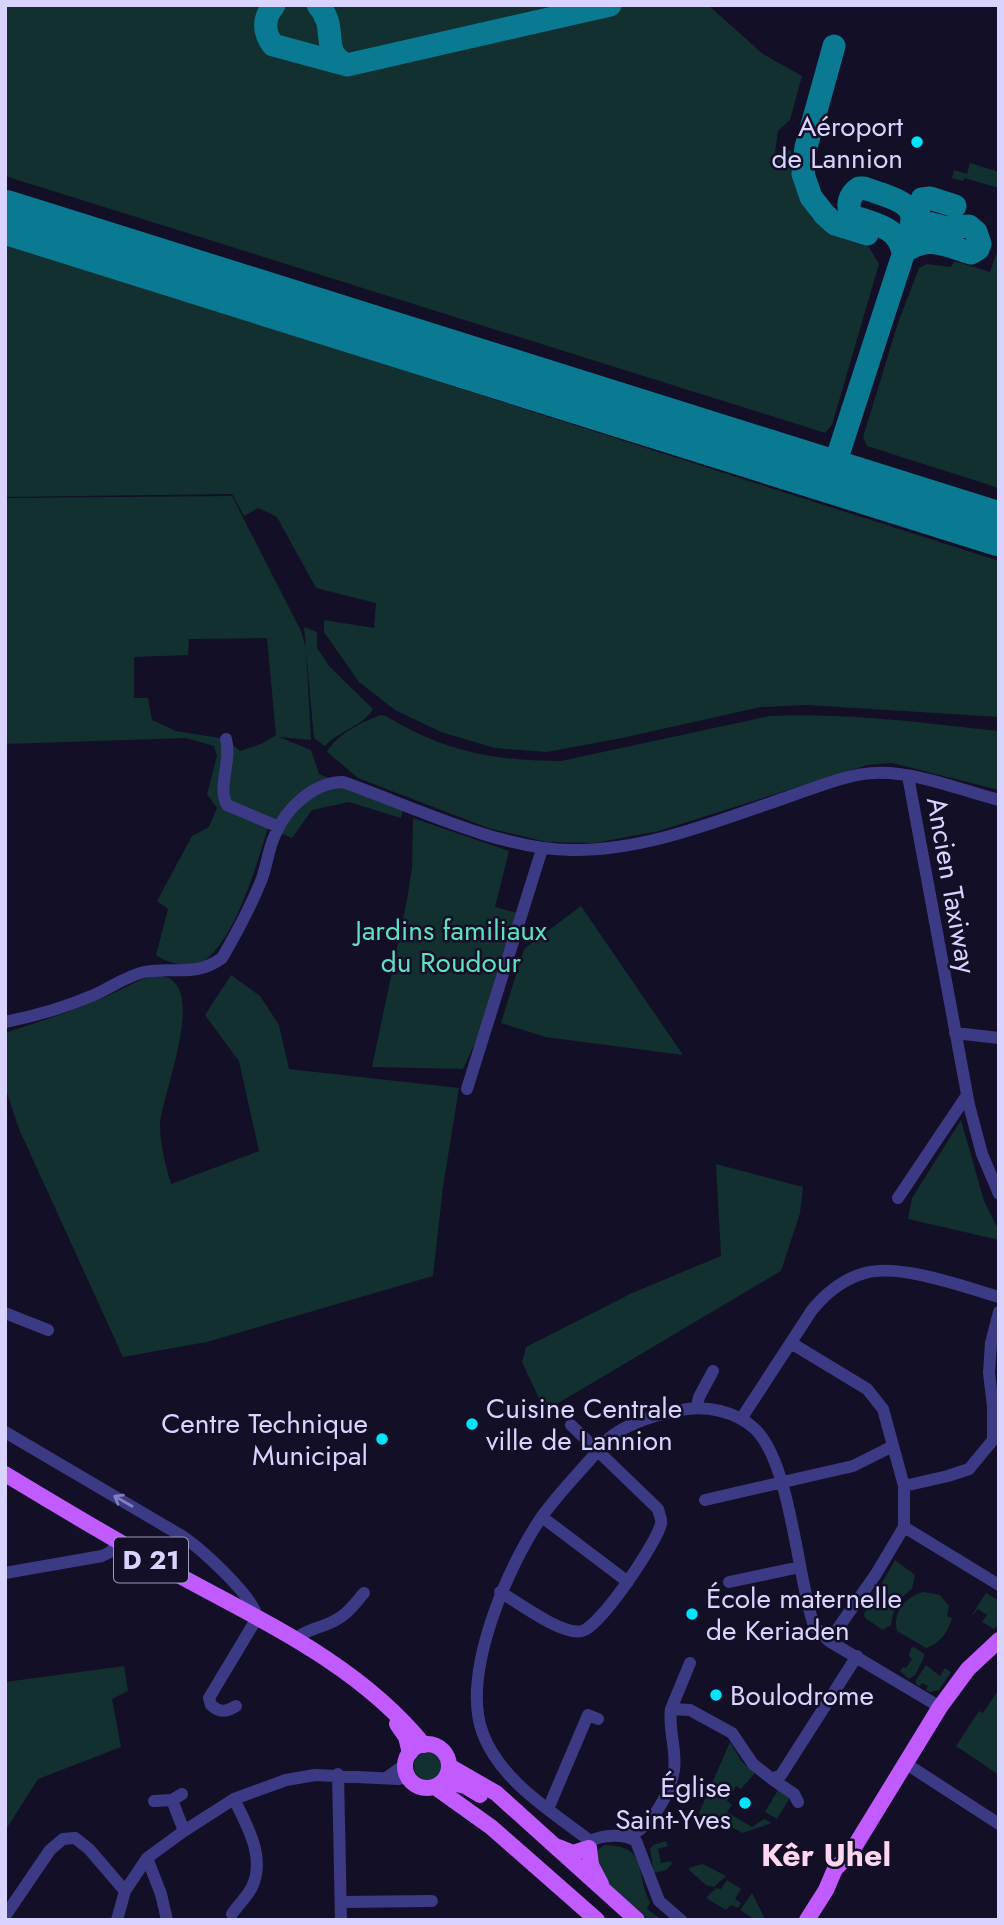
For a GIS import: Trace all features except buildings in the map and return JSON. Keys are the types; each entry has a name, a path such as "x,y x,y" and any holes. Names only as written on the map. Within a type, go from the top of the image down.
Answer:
{"main road":[{"name":"D 21","path":"5,1474 153,1561 299,1641 394,1720 406,1737 412,1760"},
{"path":"807,1920 826,1890 835,1869 849,1854 940,1707 968,1669 999,1640"},
{"path":"597,1920 491,1827 443,1778 442,1750 435,1746 412,1760 423,1788 443,1778 496,1793 637,1920"},
{"path":"443,1778 465,1786 489,1800 623,1920"},
{"path":"551,1843 573,1853 589,1845 591,1865 596,1877 611,1897"}],"street":[{"path":"226,739 229,752 223,786 227,805 279,827"},
{"path":"5,1022 78,1001 143,972 195,971 222,958 261,880 275,835 289,810 316,789 330,782 343,782 471,829 542,849 573,850 614,848 666,836 875,773 908,776 999,800"},
{"name":"Ancien Taxiway","path":"908,776 967,1095 982,1154 999,1195"},
{"path":"467,1089 542,849"},
{"path":"955,1032 999,1038"},
{"path":"898,1198 967,1095"},
{"path":"741,1419 812,1310 825,1295 840,1284 863,1273 892,1271 930,1278 999,1297"},
{"path":"904,1486 969,1469 993,1440 989,1373 991,1343 999,1312"},
{"path":"5,1313 48,1330"},
{"path":"791,1343 867,1389 883,1409 904,1486 904,1527 876,1574 830,1641"},
{"path":"697,1406 713,1371"},
{"path":"690,1663 671,1709 674,1770 654,1816 637,1833 628,1836 598,1838 589,1845 497,1762 482,1731 476,1692 486,1639 500,1592 542,1517 614,1434 653,1415 697,1406 718,1410 741,1419 755,1429 775,1462 814,1626 830,1641 940,1707"},
{"path":"500,1592 554,1624 570,1631 581,1631 591,1626 642,1562 662,1521 658,1509 571,1425"},
{"path":"5,1432 202,1549 257,1610 257,1618 209,1698 211,1705 221,1712 236,1706"},
{"path":"705,1500 853,1466 893,1446"},
{"path":"542,1517 628,1581"},
{"path":"904,1527 999,1585"},
{"path":"153,1561 182,1536"},
{"path":"5,1573 102,1556 120,1541"},
{"path":"729,1582 800,1567"},
{"path":"299,1641 301,1634 336,1621 348,1613 364,1593"},
{"path":"772,1779 781,1775 856,1656"},
{"path":"671,1709 690,1710 732,1733 753,1765 794,1794 799,1802"},
{"path":"548,1808 588,1715 598,1718"},
{"path":"117,1920 125,1891 147,1858 184,1830 234,1799 286,1780 338,1774 386,1778 412,1760"},
{"path":"905,1763 999,1824"},
{"path":"338,1774 341,1920"},
{"path":"153,1801 177,1797 184,1830"},
{"path":"232,1914 251,1888 258,1867 252,1836 234,1799"},
{"path":"628,1836 636,1841 659,1901 681,1920"},
{"path":"5,1916 50,1850 63,1839 75,1838 89,1849 125,1891"},
{"path":"147,1858 162,1894 167,1920"},
{"path":"341,1902 432,1901"}],"green space":[{"path":"5,5 270,5 264,19 269,44 306,58 351,68 628,5 708,5 763,54 802,76 790,120 778,131 775,153 791,150 794,184 812,219 843,239 869,247 879,264 832,425 825,433 5,176"},
{"path":"277,5 304,5 318,10 326,22 330,56 287,46 270,38 268,20"},
{"path":"325,5 577,5 342,59 336,51 334,28"},
{"path":"970,163 999,172 999,188 964,178 963,181 952,178 954,170 967,174"},
{"path":"5,243 999,561 999,717 807,705 761,707 547,752 495,748 441,732 395,710 359,682 324,632 324,620 374,628 376,603 316,588 277,517 258,508 244,516 232,494 5,497"},
{"path":"999,246 999,488 867,446 863,437 898,323 919,268 927,264 951,267 954,261 990,272"},
{"path":"232,496 301,631 306,648 304,627 317,632 317,648 329,666 373,709 364,719 325,746 314,738 306,650 311,740 279,737 311,750 319,774 403,809 401,818 349,802 312,810 292,838 268,828 244,899 217,949 206,959 187,965 167,961 156,955 168,909 157,901 192,836 209,827 217,808 207,794 217,756 214,746 186,738 5,744 5,498","holes":["267,638 276,735 240,751 226,739 176,731 152,720 148,698 134,698 134,657 188,655 189,639"]},
{"path":"381,715 449,746 491,756 537,761 561,761 770,716 856,717 999,731 999,790 892,763 867,765 659,831 595,843 547,842 488,828 358,778 327,752 343,734"},
{"name":"Jardins familiaux du Roudour","path":"413,818 509,851 495,907 517,913 481,1030 463,1069 372,1067 407,900 412,868"},
{"path":"581,906 683,1055 545,1037 501,1023 524,949"},
{"path":"231,975 260,996 279,1025 289,1069 459,1088 443,1187 433,1276 207,1342 123,1357 19,1129 5,1087 5,1033 82,1007 148,977 162,976 176,984 182,999 182,1020 160,1126 162,1148 171,1184 259,1151 239,1061 205,1015"},
{"path":"961,1120 984,1201 999,1231 999,1240 908,1219 912,1198"},
{"path":"716,1164 803,1187 800,1213 781,1271 545,1411 522,1362 526,1347 632,1293 721,1256"},
{"path":"895,1560 915,1575 912,1589 897,1604 891,1625 883,1630 865,1618 864,1614"},
{"path":"924,1592 940,1595 949,1606 947,1616 952,1618 943,1636 926,1648 897,1631 896,1624 899,1611 906,1601"},
{"path":"986,1593 999,1601 999,1625 994,1629 982,1622 987,1615 978,1609 970,1618"},
{"path":"914,1647 924,1654 924,1657 915,1675 909,1679 900,1671 903,1667 906,1668 912,1659 909,1656 911,1648"},
{"path":"926,1665 940,1676 945,1668 951,1672 939,1690 930,1692 926,1690 928,1686 916,1684"},
{"path":"124,1666 128,1691 112,1699 121,1747 38,1779 5,1831 5,1682"},
{"path":"999,1689 999,1775 956,1746 979,1711 983,1713"},
{"path":"730,1742 742,1762 755,1773 741,1789 736,1786 727,1801 732,1805 727,1812 752,1827 764,1819 772,1823 742,1833 725,1823 696,1829 702,1817 699,1813"},
{"path":"428,1752 438,1756 442,1766 438,1776 428,1780 418,1776 414,1766 418,1756"},
{"path":"779,1788 791,1796 777,1819 765,1812"},
{"path":"666,1841 668,1846 658,1849 661,1863 671,1861 672,1864 666,1870 654,1873 650,1849 653,1845"},
{"path":"604,1845 618,1846 634,1855 650,1902 647,1909 662,1920 649,1920 605,1882 594,1853"},
{"path":"702,1864 726,1876 714,1887 706,1885 689,1870"},
{"path":"727,1880 741,1889 735,1899 741,1903 738,1908 731,1905 726,1910 706,1898 716,1888 721,1889"},
{"path":"752,1893 763,1920 754,1919 740,1910"}],"taxiway":[{"path":"274,5 266,25 267,35 273,45 347,65 610,5"},
{"path":"318,5 328,23 333,53 347,65"},
{"path":"834,46 806,147 803,174 811,197 824,214 835,224 867,234"},
{"path":"807,470 825,468 838,455 901,261 907,243 911,229 910,211 895,199 864,188 859,188 853,194 849,200 852,216 891,232 897,237 903,253 912,247 928,243 944,244 971,253 978,249 980,244 976,232 969,226 951,228 927,223 911,232"},
{"path":"912,229 922,199 930,198 955,206"},
{"path":"838,455 842,474 855,484"}],"runway":[{"path":"5,217 999,529"}],"place":[{"name":"Aéroport de Lannion","path":"917,142"},
{"name":"Cuisine Centrale ville de Lannion","path":"472,1424"},
{"name":"Centre Technique Municipal","path":"382,1439"},
{"name":"École maternelle de Keriaden","path":"692,1614"},
{"name":"Boulodrome","path":"716,1695"},
{"name":"Église Saint-Yves","path":"745,1803"}],"district":[{"name":"Kêr Uhel","path":"826,1855"}]}
